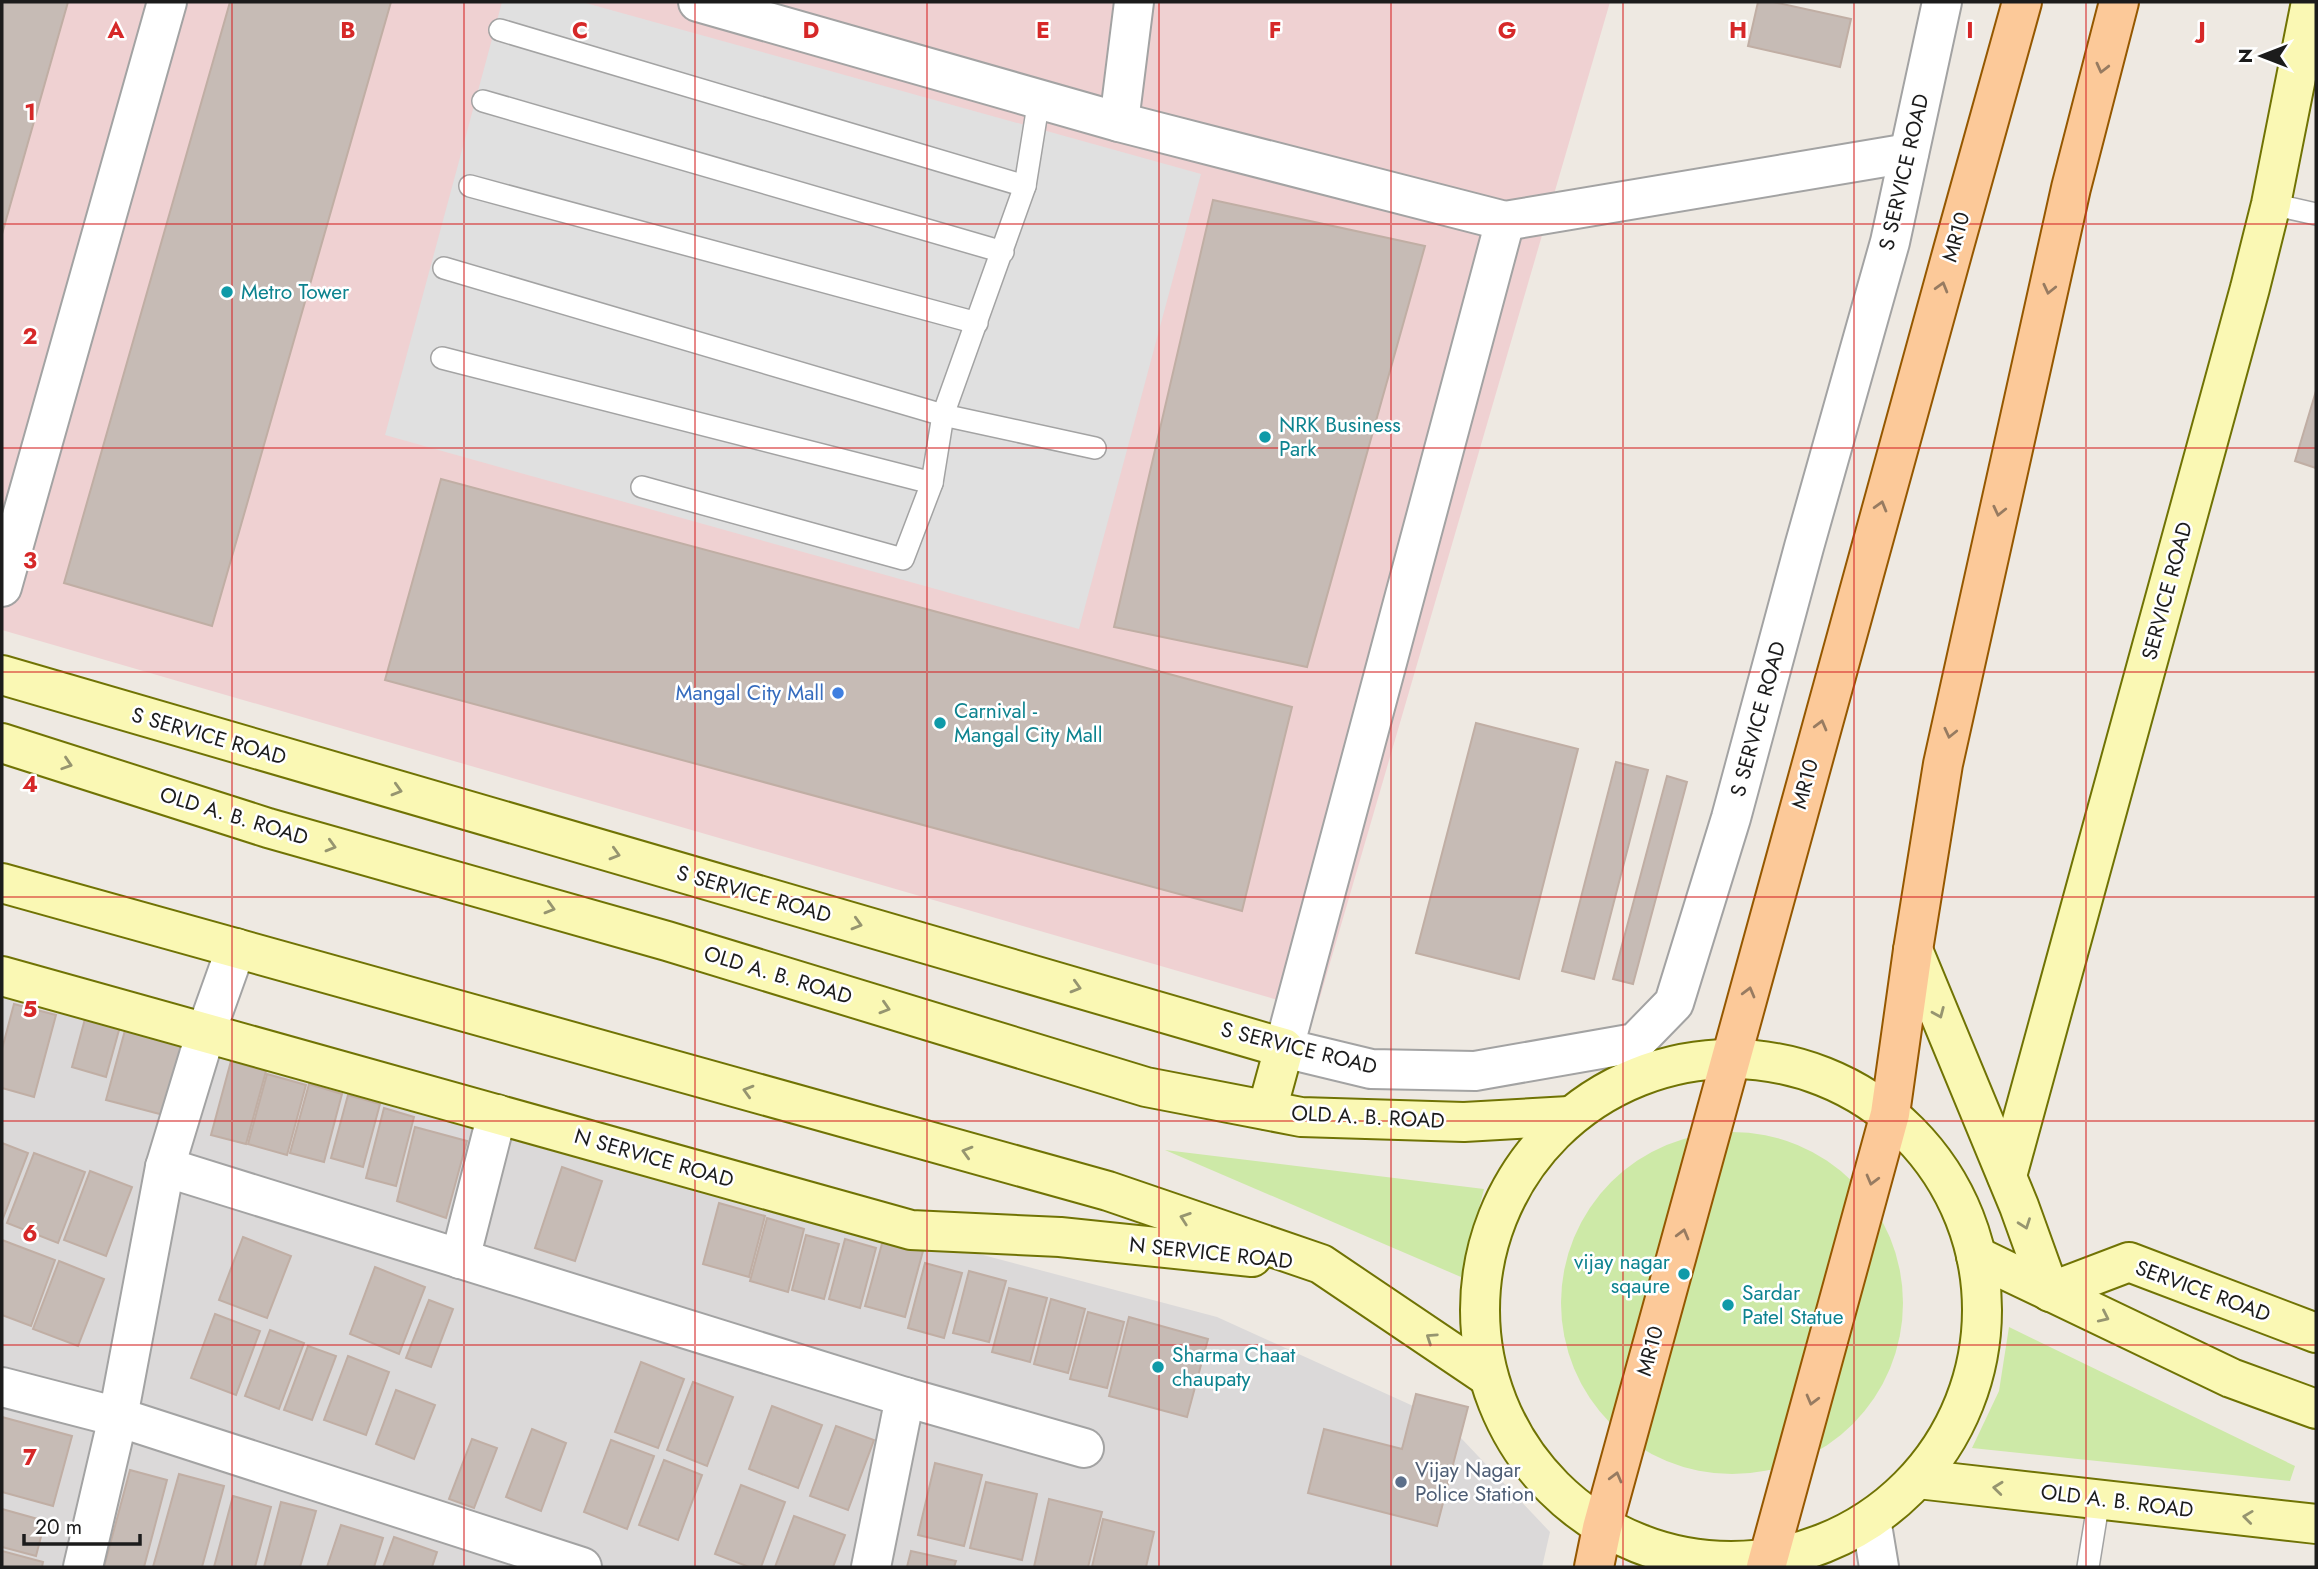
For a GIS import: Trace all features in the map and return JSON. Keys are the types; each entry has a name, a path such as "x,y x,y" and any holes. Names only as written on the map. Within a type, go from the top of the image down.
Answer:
{"main road":[{"name":"MR10","path":"1594,1567 1602,1528 1861,577 2022,2"},
{"path":"1767,1564 1890,1114 1943,764 2071,188 2119,2"},
{"name":"SERVICE ROAD","path":"2007,1175 2250,288 2271,204 2311,2"},
{"name":"S SERVICE ROAD","path":"2,675 1284,1048"},
{"name":"OLD A. B. ROAD","path":"2,743 268,828 667,941 1146,1087 1301,1117 1464,1122 1569,1116"},
{"path":"2,883 1108,1191 1321,1264 1488,1376"},
{"path":"1913,950 2007,1175 2050,1292"},
{"name":"N SERVICE ROAD","path":"2,976 911,1230 1060,1237 1321,1264"},
{"path":"1267,1110 1284,1048"},
{"path":"1731,1058 1754,1058 1803,1068 1849,1087 1890,1114 1957,1200 1976,1256 1981,1333 1973,1376 1958,1417 1918,1479 1871,1519 1839,1538 1767,1564 1667,1555 1602,1528 1551,1488 1512,1436 1488,1376 1482,1266 1500,1207 1569,1116 1599,1094 1632,1077 1668,1065 1731,1058"},
{"path":"1976,1256 2231,1378 2316,1409"},
{"name":"SERVICE ROAD","path":"2050,1292 2129,1262 2316,1333"},
{"name":"OLD A. B. ROAD","path":"1918,1479 2316,1524"}],"street":[{"path":"2,587 167,2"},
{"path":"698,2 1119,122 1505,221 1909,153"},
{"path":"1119,122 1134,2"},
{"name":"S SERVICE ROAD","path":"1284,1048 1371,1069 1475,1071 1635,1043 1674,1003 1731,818 1890,242 1942,2"},
{"path":"1284,1048 1505,221"},
{"path":"83,1567 118,1417 165,1167 206,1032 236,948"},
{"path":"460,1259 497,1114"},
{"path":"165,1167 905,1397 1084,1448"},
{"path":"2,1387 118,1417 582,1567"},
{"path":"871,1567 905,1397"},
{"path":"1871,1519 1880,1567"}],"lane":[{"path":"500,30 1025,186"},
{"path":"642,487 903,559 932,483 943,415 1025,186 1039,99"},
{"path":"483,100 1003,252"},
{"path":"470,186 977,323"},
{"path":"2271,204 2316,214"},
{"path":"444,268 943,415 1095,449"},
{"path":"442,358 932,483"},
{"path":"2088,1567 2099,1499"}],"shaded area":[{"path":"2,2 1610,2 1316,1011 2,630"},
{"path":"502,2 582,2 1201,174 1079,629 385,435"},
{"path":"2,995 1217,1317 1444,1420 1550,1532 1542,1567 2,1567"}],"green space":[{"path":"1732,1132 1765,1135 1798,1145 1827,1161 1853,1182 1874,1208 1890,1237 1900,1270 1903,1303 1900,1336 1890,1369 1874,1398 1853,1424 1827,1445 1798,1461 1765,1471 1732,1474 1699,1471 1666,1461 1637,1445 1611,1424 1590,1398 1574,1369 1564,1336 1561,1303 1564,1270 1574,1237 1590,1208 1611,1182 1637,1161 1666,1145 1699,1135"},
{"path":"1165,1150 1484,1189 1461,1277"},
{"path":"2009,1327 2295,1466 2290,1481 1972,1448 1999,1391"}],"building":[{"path":"2,2 68,2 2,234"},
{"name":"Metro Tower","path":"230,2 391,2 212,626 64,583"},
{"path":"1758,2 1773,2 1851,19 1840,67 1748,46"},
{"name":"NRK Business Park","path":"1213,200 1425,246 1307,667 1114,627"},
{"path":"2316,391 2316,468 2295,461"},
{"name":"Mangal City Mall","path":"441,479 1292,707 1242,911 385,680"},
{"path":"1476,723 1578,749 1519,979 1416,953"},
{"path":"1616,762 1648,770 1594,979 1562,971"},
{"path":"1667,776 1687,782 1633,984 1613,979"},
{"path":"14,1004 56,1015 34,1097 2,1088 2,1049"},
{"path":"89,1004 124,1012 106,1077 72,1067"},
{"path":"130,1012 202,1032 179,1119 106,1100"},
{"path":"231,1061 266,1071 246,1144 211,1135"},
{"path":"267,1074 306,1085 287,1155 248,1144"},
{"path":"309,1084 342,1094 324,1162 290,1153"},
{"path":"348,1095 380,1104 363,1167 331,1158"},
{"path":"384,1108 414,1117 396,1186 366,1178"},
{"path":"415,1127 467,1141 446,1218 397,1201"},
{"path":"2,1143 28,1153 2,1221"},
{"path":"34,1153 85,1172 58,1243 7,1223"},
{"path":"562,1167 602,1181 575,1261 535,1248"},
{"path":"90,1171 132,1187 106,1256 64,1240"},
{"path":"719,1203 765,1216 749,1277 703,1264"},
{"path":"767,1218 804,1229 788,1292 750,1281"},
{"path":"806,1235 839,1244 824,1299 792,1290"},
{"path":"243,1237 291,1256 267,1318 219,1300"},
{"path":"845,1239 876,1248 860,1308 829,1299"},
{"path":"2,1240 55,1260 31,1326 2,1315"},
{"path":"883,1240 923,1251 905,1317 865,1306"},
{"path":"59,1261 104,1279 78,1346 33,1329"},
{"path":"925,1263 962,1273 944,1338 908,1328"},
{"path":"375,1267 425,1287 399,1354 350,1334"},
{"path":"969,1271 1006,1281 989,1342 953,1333"},
{"path":"1009,1288 1047,1298 1030,1362 992,1352"},
{"path":"1051,1299 1085,1309 1068,1373 1034,1364"},
{"path":"429,1300 453,1309 431,1367 406,1358"},
{"path":"1088,1312 1124,1322 1107,1388 1070,1379"},
{"path":"215,1314 260,1331 236,1395 191,1378"},
{"name":"Sharma Chaat chaupaty","path":"1129,1317 1208,1339 1187,1417 1109,1396"},
{"path":"270,1330 304,1343 279,1409 245,1396"},
{"path":"308,1346 336,1356 312,1420 284,1410"},
{"path":"348,1356 389,1372 366,1435 324,1420"},
{"path":"641,1362 684,1379 658,1448 615,1432"},
{"path":"693,1382 733,1397 707,1466 667,1450"},
{"path":"396,1390 435,1405 414,1459 376,1444"},
{"path":"1416,1394 1468,1407 1437,1526 1308,1493 1324,1429 1402,1449"},
{"path":"772,1406 822,1425 798,1488 749,1469"},
{"path":"2,1417 72,1436 53,1506 2,1492"},
{"path":"836,1426 874,1440 848,1510 810,1496"},
{"path":"532,1429 566,1443 541,1511 506,1497"},
{"path":"472,1439 497,1448 474,1508 449,1499"},
{"path":"611,1440 654,1456 627,1529 584,1512"},
{"path":"664,1460 702,1475 678,1540 639,1525"},
{"path":"935,1463 982,1475 964,1546 918,1535"},
{"path":"130,1470 167,1480 144,1567 104,1567"},
{"path":"179,1474 224,1486 202,1567 153,1567"},
{"path":"986,1482 1037,1494 1022,1560 970,1548"},
{"path":"741,1485 785,1502 761,1567 749,1567 715,1554"},
{"path":"233,1496 271,1507 255,1567 214,1567"},
{"path":"1049,1499 1102,1512 1088,1567 1034,1567"},
{"path":"281,1502 316,1511 300,1567 264,1567"},
{"path":"2,1509 45,1521 36,1556 2,1547"},
{"path":"794,1516 845,1535 833,1567 775,1567"},
{"path":"1103,1519 1154,1532 1146,1567 1092,1567"},
{"path":"341,1525 383,1538 374,1567 327,1567"},
{"path":"394,1537 437,1552 432,1567 383,1567"},
{"path":"2,1551 43,1562 42,1567 2,1567"},
{"path":"911,1551 956,1561 954,1567 907,1567"}],"place":[{"name":"Metro Tower","path":"227,292"},
{"name":"NRK Business Park","path":"1265,437"},
{"name":"Mangal City Mall","path":"838,693"},
{"name":"Carnival - Mangal City Mall","path":"940,723"},
{"name":"vijay nagar sqaure","path":"1684,1274"},
{"name":"Sardar Patel Statue","path":"1728,1305"},
{"name":"Sharma Chaat chaupaty","path":"1158,1367"},
{"name":"Vijay Nagar Police Station","path":"1401,1482"}]}
